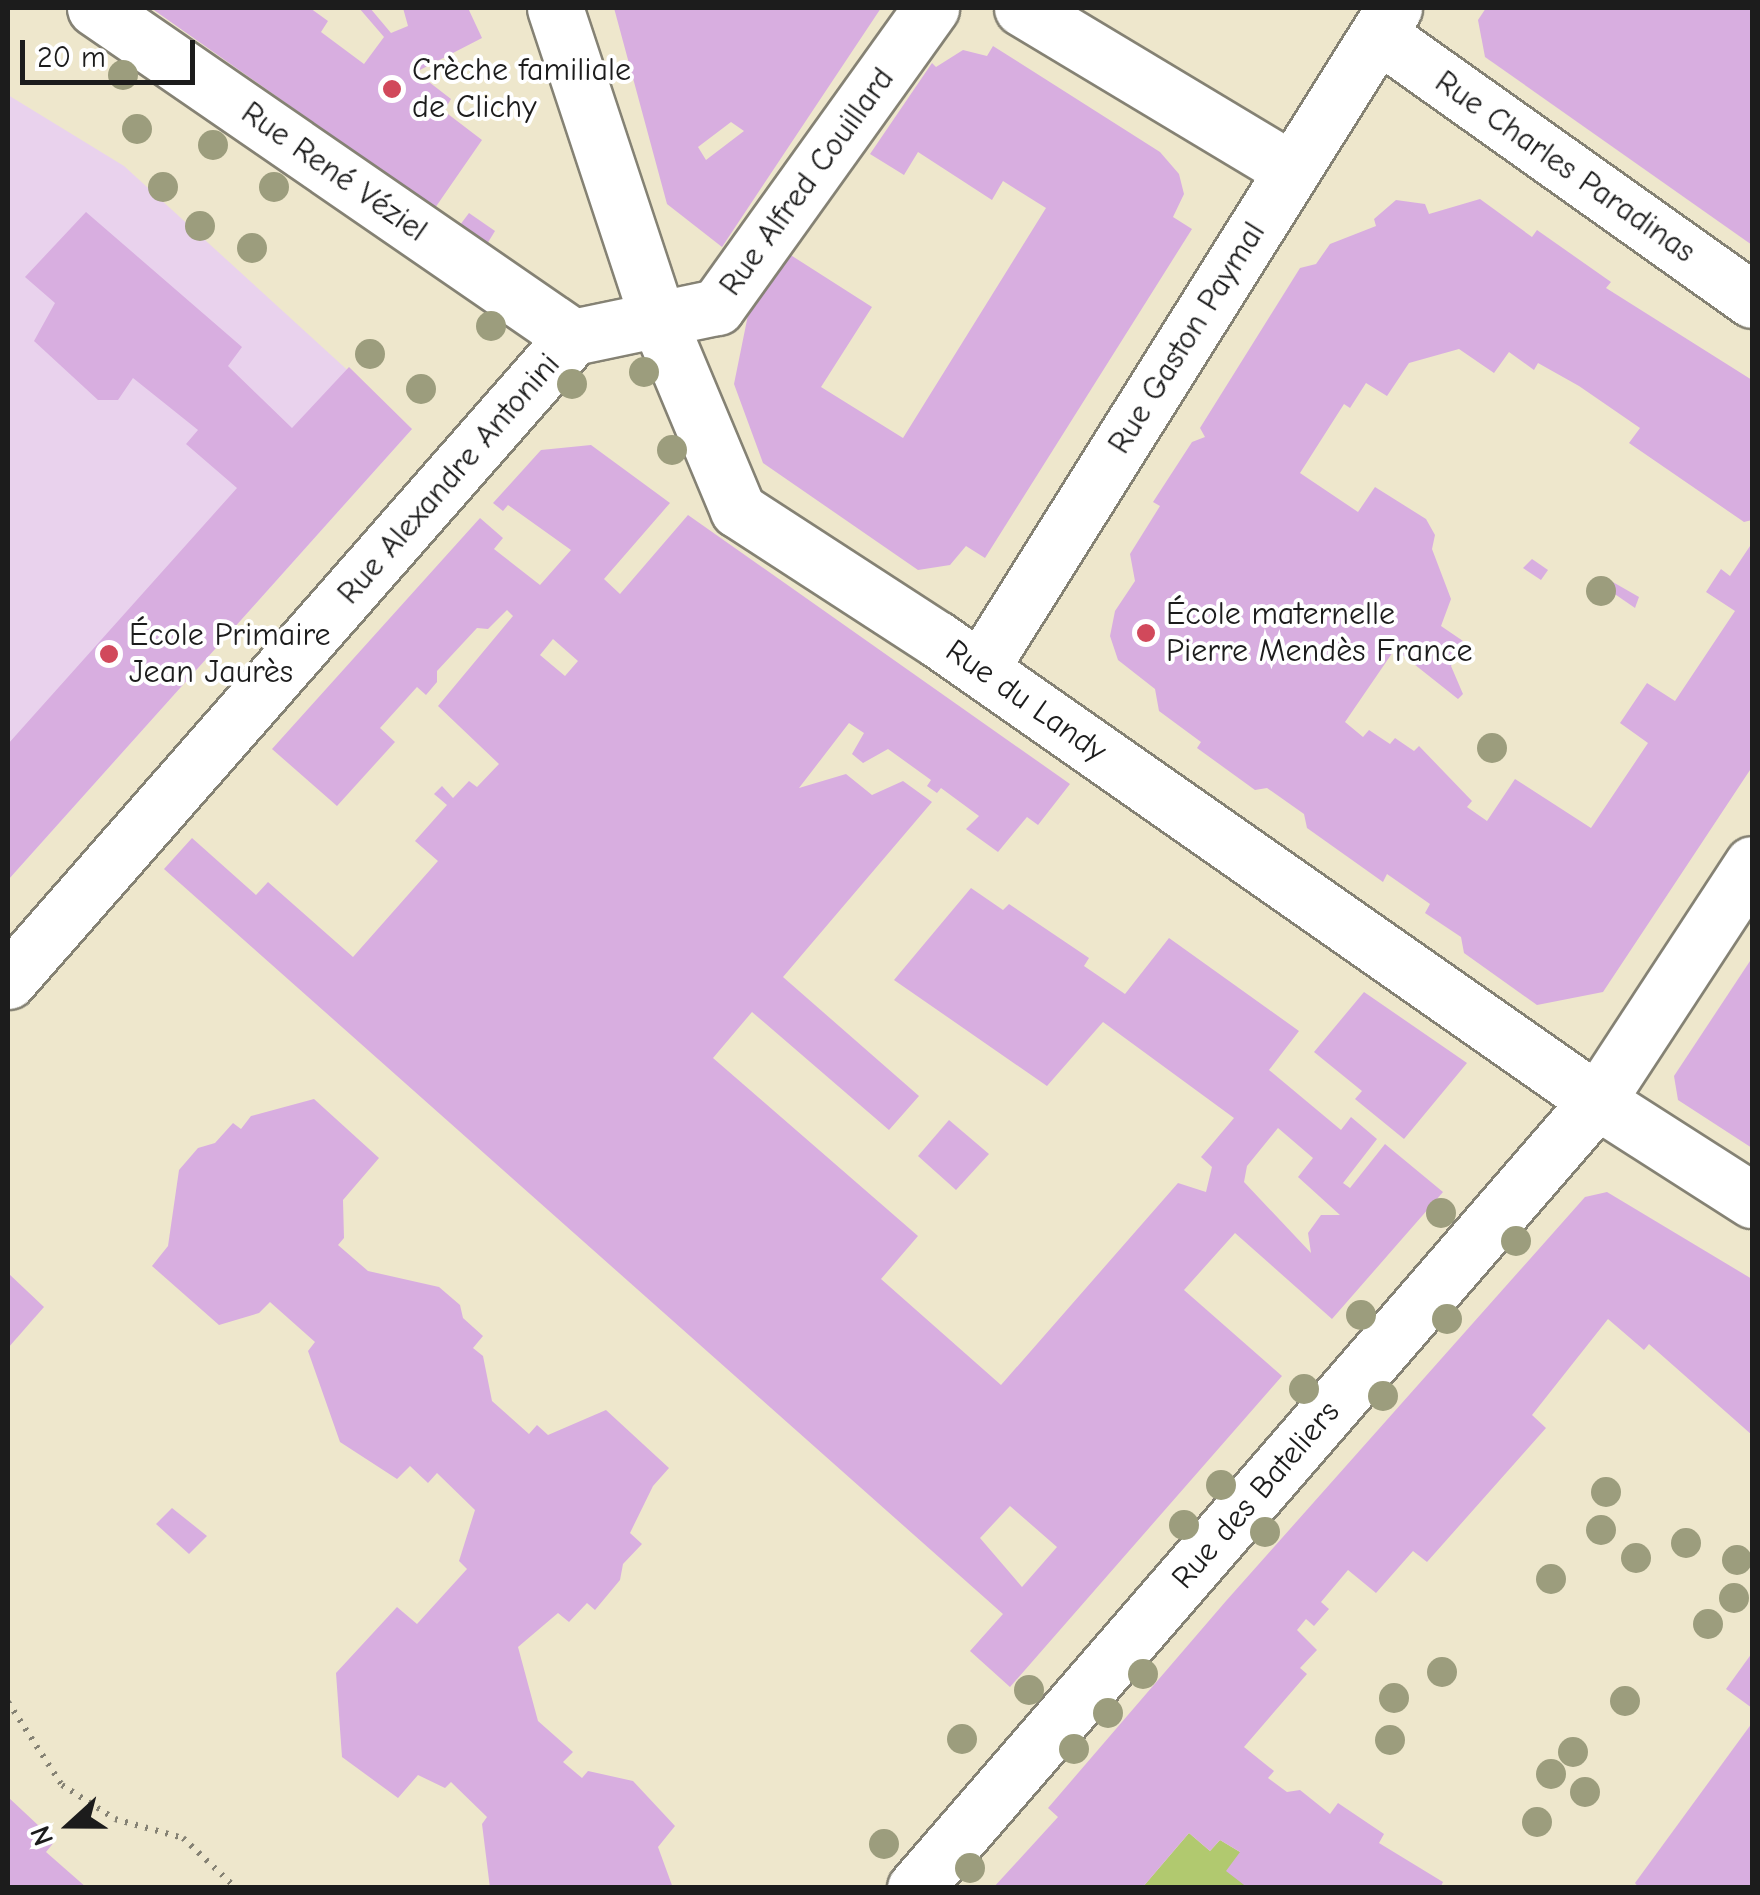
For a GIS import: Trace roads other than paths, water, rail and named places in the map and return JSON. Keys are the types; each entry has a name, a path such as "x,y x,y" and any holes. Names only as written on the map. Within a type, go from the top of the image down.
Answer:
{"street":[{"name":"Rue René Véziel","path":"95,8 573,338"},
{"name":"Rue du Landy","path":"555,8 658,319 738,510 980,669 1597,1101 1752,1200"},
{"name":"Rue Alfred Couillard","path":"573,338 717,307 931,8"},
{"path":"1022,8 1292,170"},
{"name":"Rue Gaston Paymal","path":"980,669 1386,21"},
{"name":"Rue Charles Paradinas","path":"1386,21 1752,300"},
{"name":"Rue Alexandre Antonini","path":"8,981 573,338"},
{"path":"1597,1101 1752,864"},
{"name":"Rue des Bateliers","path":"915,1888 1597,1101"}],"place":[{"name":"Crèche familiale de Clichy","path":"392,89"},
{"name":"École maternelle Pierre Mendès France","path":"1146,633"},
{"name":"École Primaire Jean Jaurès","path":"109,654"}]}
